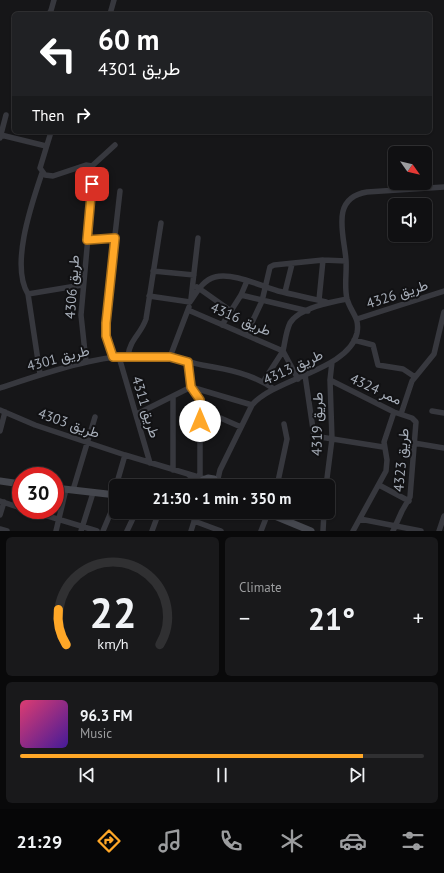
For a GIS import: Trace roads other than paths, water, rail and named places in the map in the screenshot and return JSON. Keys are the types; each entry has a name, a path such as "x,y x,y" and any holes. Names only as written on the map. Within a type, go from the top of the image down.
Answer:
{"street":[{"path":"50,12 54,0"},
{"path":"111,12 114,0"},
{"path":"6,115 0,137 46,146"},
{"path":"40,374 28,294 22,281 22,266 30,215 42,173 40,168 50,134"},
{"path":"42,173 53,176 86,166 92,166 115,145"},
{"name":"طريق 4306","path":"86,362 81,322 82,285 94,170 92,166"},
{"path":"415,377 403,370 378,365 373,345 354,340 357,319 347,299 346,261 342,226 344,207 349,199 357,194 444,187"},
{"name":"طريق 4311","path":"120,191 106,323 106,336 116,357 137,414 150,463"},
{"path":"128,356 131,342 144,324 161,223"},
{"path":"87,240 115,238"},
{"path":"170,357 190,302 198,238"},
{"path":"246,335 262,301 270,267 274,265 323,260 346,261"},
{"path":"319,300 323,260"},
{"path":"285,292 292,264"},
{"path":"153,271 194,275"},
{"path":"190,302 199,289 208,280 221,276 247,281 326,302"},
{"path":"222,325 241,295 247,281"},
{"path":"193,284 231,312"},
{"path":"28,294 82,285"},
{"name":"طريق 4326","path":"357,319 444,291"},
{"path":"241,295 308,311"},
{"path":"149,296 190,302"},
{"path":"264,382 283,351 289,325 294,318 326,302 347,299"},
{"name":"طريق 4316","path":"188,310 283,351"},
{"path":"401,414 415,377 430,361 434,354 444,312"},
{"name":"طريق 4313","path":"219,479 222,466 252,405 263,394 274,388 332,362 349,348 354,340"},
{"path":"283,351 298,378"},
{"name":"طريق 4301","path":"0,388 40,374 86,362 128,356 170,357 188,362 228,369 264,382 274,388"},
{"path":"188,362 191,387 198,394 200,409 203,479"},
{"name":"طريق 4319","path":"327,479 332,439 330,380 332,362"},
{"path":"305,375 314,436 383,447"},
{"name":"ممر 4324","path":"330,380 394,412 412,418"},
{"path":"137,414 191,387 252,405"},
{"path":"173,397 173,470"},
{"path":"200,409 241,427"},
{"name":"طريق 4303","path":"0,431 2,411 125,455 198,479"},
{"path":"432,411 444,413"},
{"path":"353,531 372,493 379,485 386,465 386,455 383,447 394,412"},
{"path":"56,531 58,520 88,442 95,417"},
{"name":"طريق 4323","path":"394,529 410,497 416,422 412,418"},
{"path":"278,479 287,439 284,424"},
{"path":"414,442 444,448"},
{"path":"118,479 125,455"},
{"name":"طريق 4313","path":"206,479 222,466"},
{"path":"0,481 12,483"},
{"path":"379,485 409,501"},
{"path":"64,489 109,495"},
{"path":"82,529 93,493"},
{"path":"0,515 2,502 12,505"},
{"path":"103,531 109,514"},
{"path":"439,531 444,516"},
{"path":"360,518 394,529 421,531"},
{"path":"55,519 82,529 97,531"},
{"path":"127,531 133,519"},
{"path":"152,531 156,519"},
{"path":"261,531 266,519"},
{"path":"283,519 312,531"},
{"path":"323,531 324,519"},
{"path":"192,531 194,521 219,531"},
{"path":"0,529 6,531"}]}
